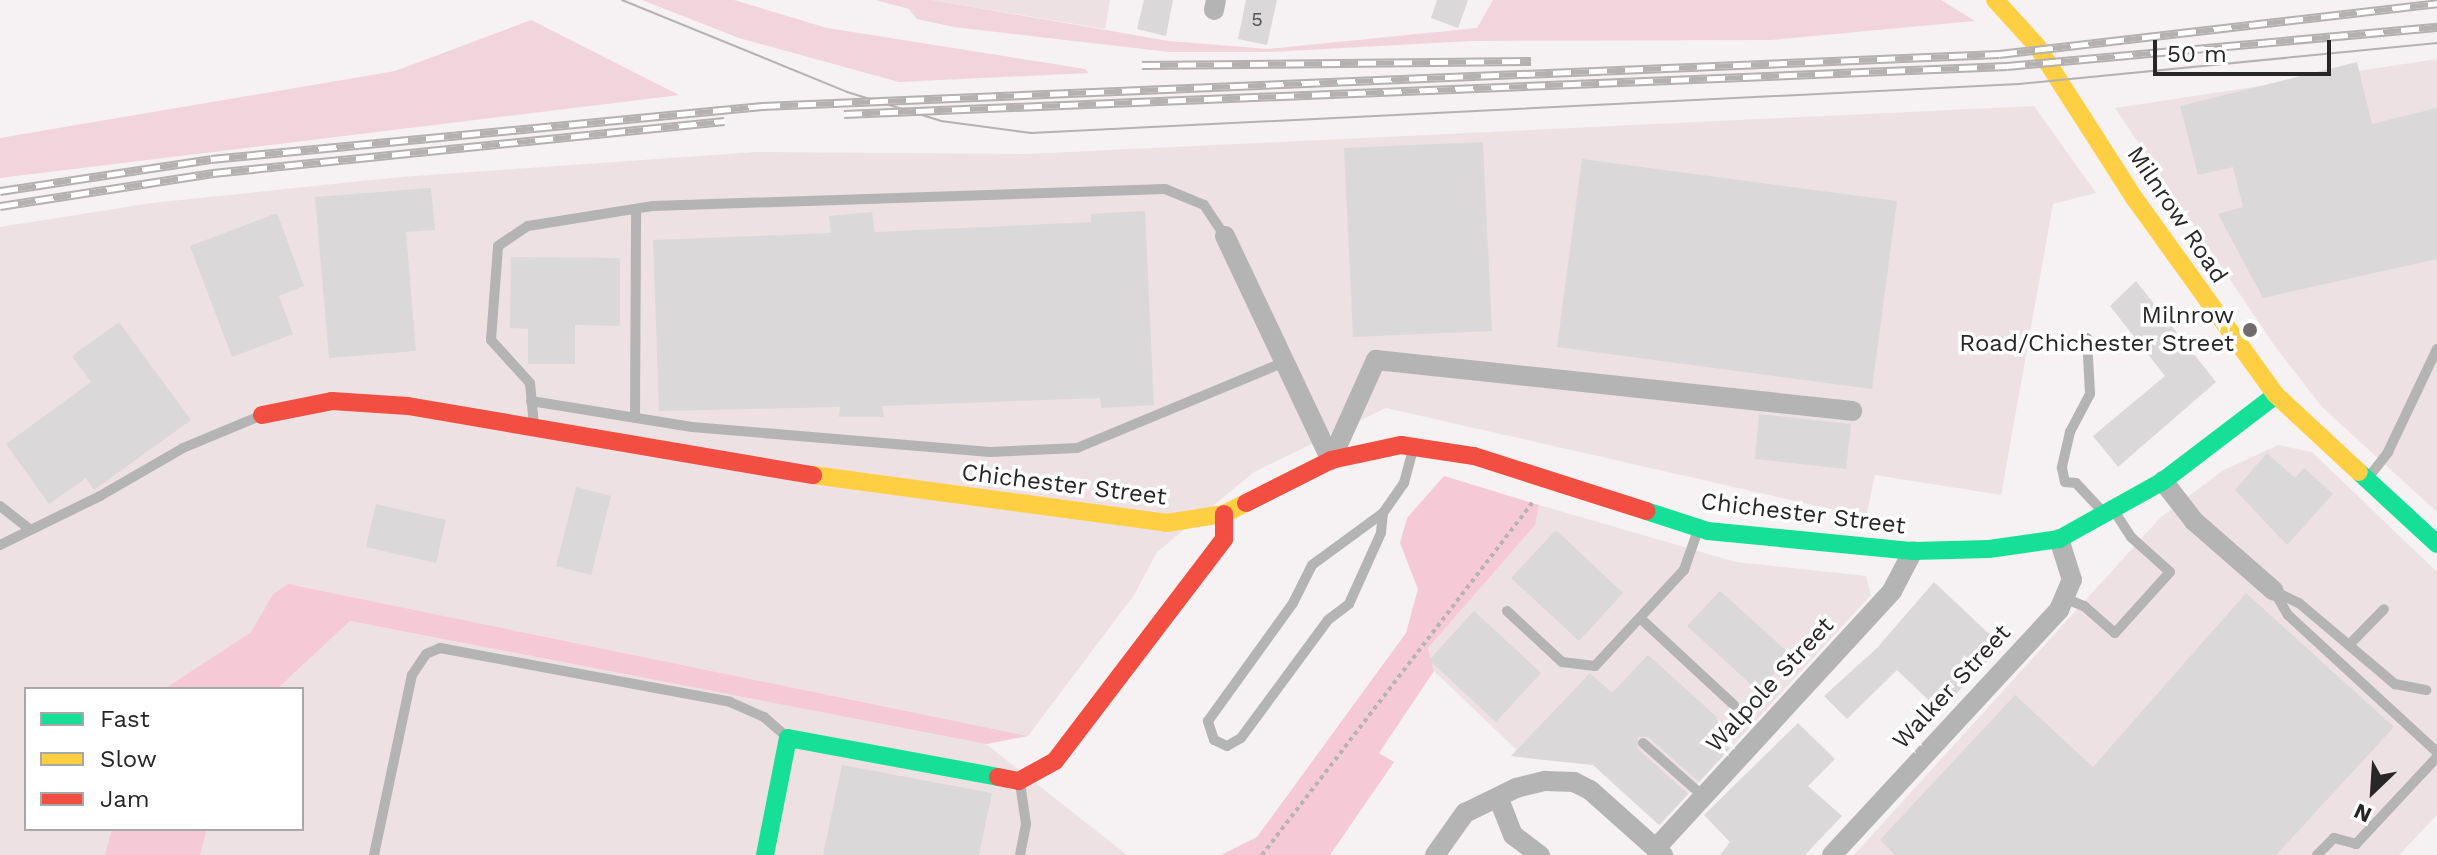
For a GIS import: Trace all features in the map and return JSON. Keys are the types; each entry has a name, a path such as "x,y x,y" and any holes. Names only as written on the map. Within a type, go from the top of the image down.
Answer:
{"street":[{"name":"Milnrow Road","path":"2007,3 2192,283 2276,395 2437,544"},
{"path":"1225,236 1331,460"},
{"path":"1331,460 1376,360 1852,411"},
{"name":"Chichester Street","path":"262,415 332,401 408,406 1066,514 1166,523 1224,514 1331,460 1401,445 1474,456 1699,528 1913,551 1989,549 2059,539 2163,481 2276,395"},
{"path":"2163,481 2194,521 2274,591"},
{"path":"765,855 788,738 1019,781 1055,761 1104,703 1224,539 1224,514"},
{"path":"2059,539 2072,580 2064,598"},
{"name":"Walpole Street","path":"1659,851 1703,796 1892,591 1913,551"},
{"name":"Walker Street","path":"1832,855 2059,610 2064,598"},
{"path":"1435,855 1465,813 1498,797 1545,781 1574,782 1604,801 1659,851"},
{"path":"1498,797 1513,835 1540,855"}],"lane":[{"path":"534,428 530,383 491,340 498,246 528,226 636,209 1165,189 1204,205 1225,236"},
{"path":"635,418 636,209"},
{"path":"2064,598 2084,606 2115,633 2170,572 2076,483 2065,482 2062,468 2065,447 2090,394 2087,338"},
{"path":"2367,480 2388,452 2437,349"},
{"path":"531,401 635,418 990,452 1077,448 1285,362"},
{"path":"0,545 100,496 183,448 262,415"},
{"path":"1383,513 1381,533 1349,604 1328,620 1241,738 1227,746 1214,740 1208,721 1293,603 1312,565 1383,513 1404,483 1413,447"},
{"path":"0,506 29,529"},
{"path":"1507,611 1562,662 1581,667 1595,666 1684,570 1699,528"},
{"path":"2274,591 2299,603 2395,684 2426,690"},
{"path":"2274,591 2288,615 2437,754 2356,844 2334,838 2317,855"},
{"path":"2349,645 2384,609"},
{"path":"1640,618 1734,705"},
{"path":"374,855 412,675 426,654 440,648 730,702 764,717 788,738"},
{"path":"1643,743 1703,796"},
{"path":"1019,781 1026,824 1020,855"}],"path":[{"path":"1262,855 1548,482"}],"shaded area":[{"path":"642,0 734,0 827,28 1085,69 1089,73 899,82 739,38"},
{"path":"876,0 932,0 1169,41 1268,49 1477,28 1493,0 1941,0 1975,21 1771,40 1470,41 1268,52 1169,52 954,27 917,19 909,9"},
{"path":"932,0 1110,0 1105,29"},
{"path":"531,20 679,95 0,178 0,138 395,71"},
{"path":"2437,59 2437,512 2322,407 2274,345 2115,108"},
{"path":"2034,106 2096,193 2053,204 2001,495 1875,475 1866,517 1386,408 1254,472 1157,552 1134,595 1028,736 288,584 273,594 251,632 167,687 24,687 24,831 111,831 105,855 0,855 0,227 152,203 401,177 756,152 1027,154"},
{"path":"2278,445 2312,452 2437,572 2437,815 2399,855 1854,855 2160,518 2222,471"},
{"path":"1444,476 1539,505 1535,525 1428,648 1434,671 1379,753 1394,762 1330,855 1221,855 1257,837 1406,633 1418,589 1400,543 1407,518"},
{"path":"1539,505 1736,562 1866,576 1871,595 1660,825 1593,765 1525,758 1434,671 1428,648 1534,525"},
{"path":"288,584 1028,736 986,744 350,621 279,687 167,687 251,632 273,594"},
{"path":"350,621 986,744 1127,855 200,855 206,831 304,831 304,687 279,687"},
{"path":"111,831 206,831 200,855 105,855"}],"building":[{"path":"1144,0 1173,0 1166,36 1137,29"},
{"path":"1246,0 1277,0 1267,45 1238,39"},
{"path":"1437,0 1468,0 1458,28 1431,18"},
{"path":"2357,62 2372,124 2437,108 2437,259 2263,298 2218,214 2243,207 2233,167 2198,175 2180,106"},
{"path":"1483,142 1492,331 1353,337 1344,148"},
{"path":"1582,159 1897,201 1872,389 1557,347"},
{"path":"431,188 435,230 406,232 416,351 329,358 315,197"},
{"path":"1145,211 1154,405 1101,408 1100,398 882,406 884,417 839,417 840,407 659,411 653,240 831,233 829,216 872,212 875,232 1091,222 1091,214"},
{"path":"277,213 304,286 279,296 293,334 232,357 190,246"},
{"path":"511,257 620,258 620,326 575,325 575,364 528,364 528,329 510,328"},
{"path":"2136,281 2216,382 2118,467 2093,436 2165,376 2110,306"},
{"path":"119,322 191,420 94,490 86,478 49,504 6,444 91,382 72,356"},
{"path":"1759,414 1851,424 1846,469 1755,459"},
{"path":"2267,453 2295,478 2304,468 2333,494 2287,545 2235,490"},
{"path":"576,487 611,496 591,575 556,566"},
{"path":"376,504 446,520 436,563 366,547"},
{"path":"1556,530 1623,593 1579,641 1511,578"},
{"path":"1934,582 2002,646 1940,711 1897,670 1847,719 1824,696 1877,648"},
{"path":"1720,591 1791,655 1758,691 1687,626"},
{"path":"2246,593 2394,727 2276,855 1895,855 1880,840 2015,695 2093,767"},
{"path":"1474,611 1541,673 1496,722 1429,660"},
{"path":"1648,655 1717,717 1718,737 1729,749 1699,782 1648,737 1638,737 1638,749 1688,794 1659,825 1593,765 1511,756 1590,673 1612,693"},
{"path":"1798,723 1835,759 1808,786 1842,816 1805,855 1720,855 1730,842 1704,815"},
{"path":"842,765 992,793 979,855 823,855"}],"tram line":[{"path":"622,0 847,92 941,121 1031,133 2019,84 2437,43"}],"railway":[{"path":"0,191 211,159 762,106 1999,54 2437,3"},
{"path":"844,114 2007,66 2437,27"},
{"path":"1142,65 1531,61"},
{"path":"0,206 213,173 724,121"}],"traffic: fast":[{"path":"1646,511 1708,531 1913,551 1989,549 2059,539 2163,481 2276,395"},
{"path":"2359,472 2437,544"},
{"path":"765,855 788,738 998,777"}],"traffic: slow":[{"path":"1995,0 2037,46 2135,199 2276,395 2359,472"},
{"path":"813,475 1166,523 1224,514 1246,503"}],"traffic: jam":[{"path":"262,415 332,401 408,406 813,475"},
{"path":"1246,503 1331,460 1401,445 1474,456 1646,511"},
{"path":"998,777 1019,781 1055,761 1224,539 1224,514"}],"place":[{"name":"Milnrow Road/Chichester Street","path":"2250,330"}]}
